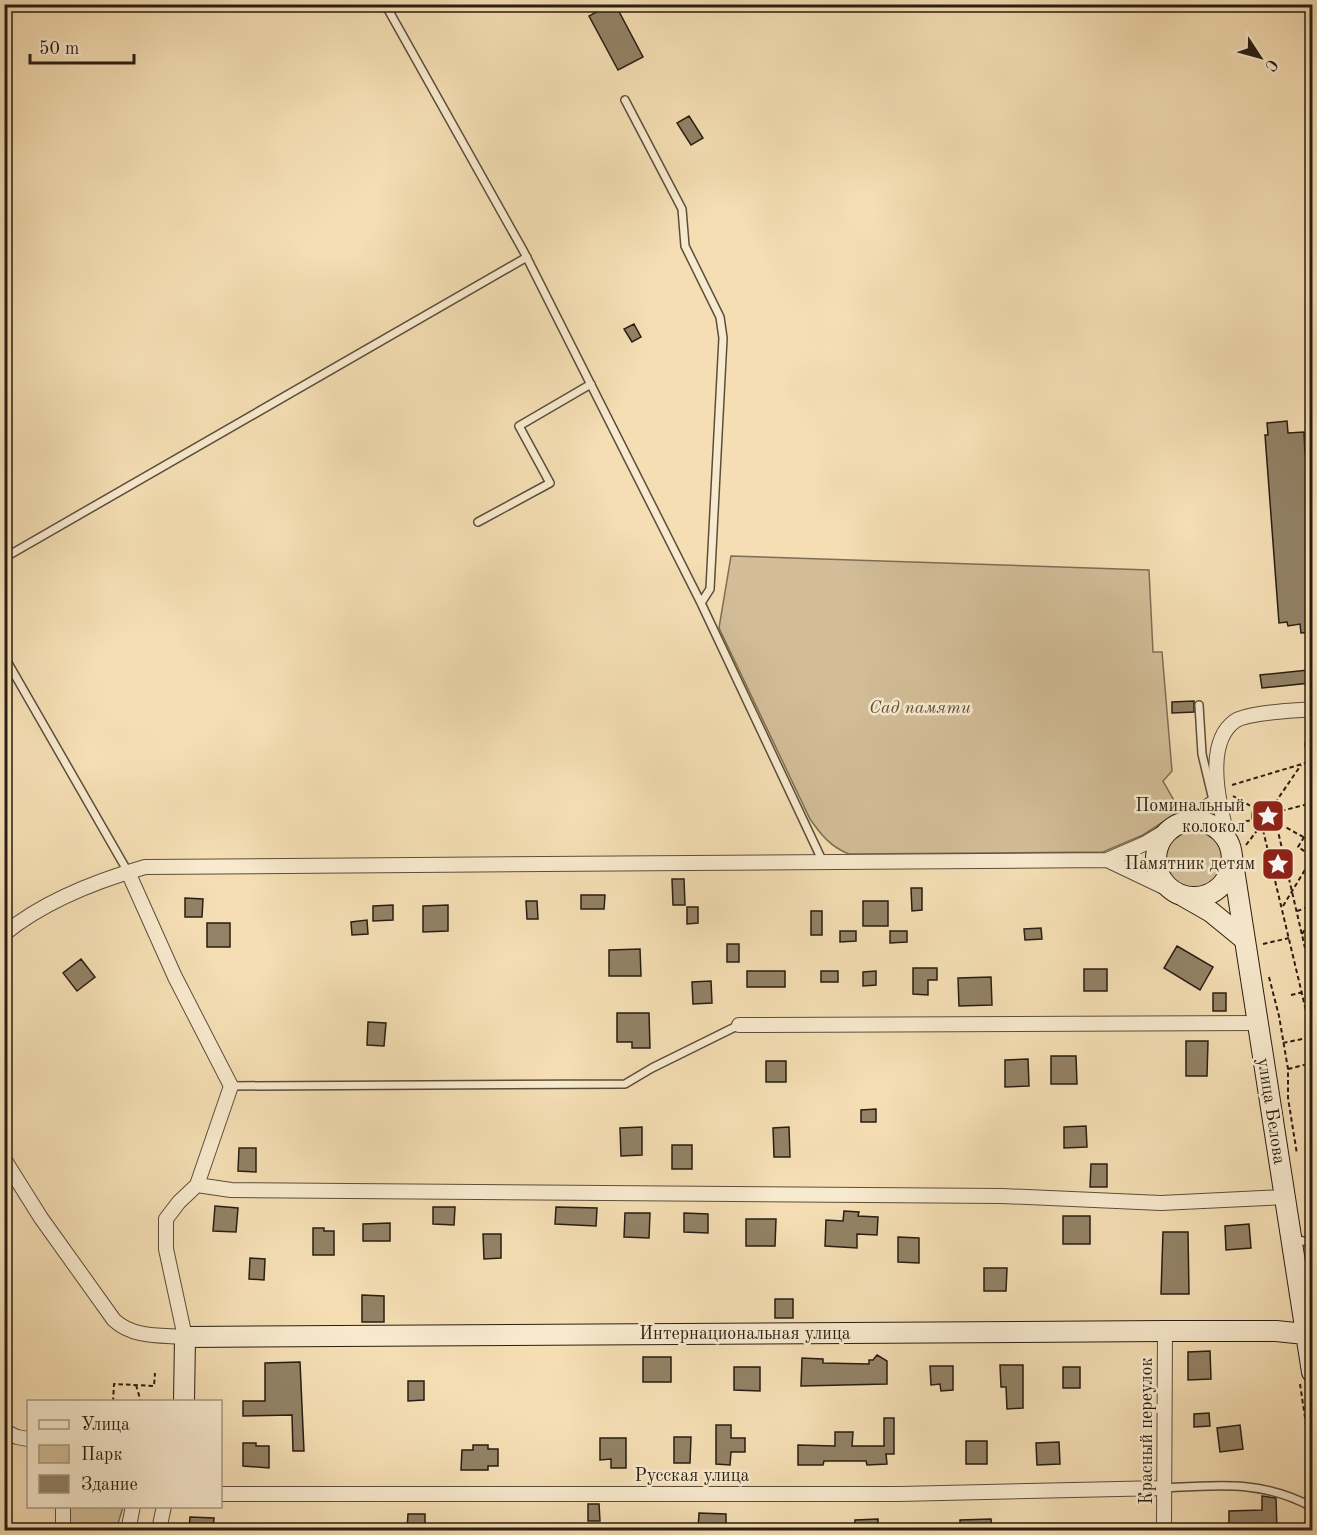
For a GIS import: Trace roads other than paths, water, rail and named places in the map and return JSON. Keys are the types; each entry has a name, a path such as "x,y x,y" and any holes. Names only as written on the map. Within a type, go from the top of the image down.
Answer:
{"street":[{"path":"1107,860 1181,895 1198,897 1215,890 1222,884 1231,868 1238,848 1220,796 1217,756 1222,736 1234,722 1247,716 1312,709"},
{"path":"4,934 38,910 73,892 145,867 822,860 1107,860 1144,844 1220,796"},
{"path":"1238,848 1222,833 1206,823 1188,821 1171,828 1159,842 1155,860 1160,877 1172,891 1211,912 1252,942"},
{"name":"улица Белова","path":"1238,848 1252,942 1258,1023 1305,1334 1312,1366"},
{"path":"128,872 175,977 231,1086 197,1185 179,1202 166,1219 166,1250 185,1337 184,1400"},
{"path":"739,1025 1258,1023"},
{"path":"4,1159 41,1218 114,1320 122,1327 141,1334 185,1337"},
{"path":"197,1185 231,1190 1002,1197 1161,1203 1285,1197"},
{"name":"Интернациональная улица","path":"185,1337 1166,1331 1276,1331 1305,1334"},
{"name":"Красный переулок","path":"1164,1530 1166,1331"},
{"path":"4,1431 27,1439"},
{"name":"Русская улица","path":"222,1494 899,1494 1164,1488"},
{"path":"63,1508 63,1525 66,1530"},
{"path":"125,1530 129,1526 133,1508"},
{"path":"159,1530 164,1508"}],"lane":[{"path":"385,4 526,257 591,384 701,603 822,860"},
{"path":"625,100 681,210 685,246 720,317 722,328 710,589 701,603"},
{"path":"4,558 526,257"},
{"path":"478,522 550,483 519,426 591,384"},
{"path":"4,656 128,872"},
{"path":"1199,705 1202,754 1220,796"},
{"path":"231,1086 625,1084 739,1025"},
{"path":"1292,1238 1312,1243"},
{"path":"1164,1488 1214,1485 1267,1488 1297,1498 1312,1507"},
{"path":"1307,1530 1312,1515"}],"place":[{"name":"Поминальный колокол","path":"1268,816"},
{"name":"Памятник детям","path":"1278,864"}],"park label":[{"name":"Сад памяти","path":"920,708"}]}
